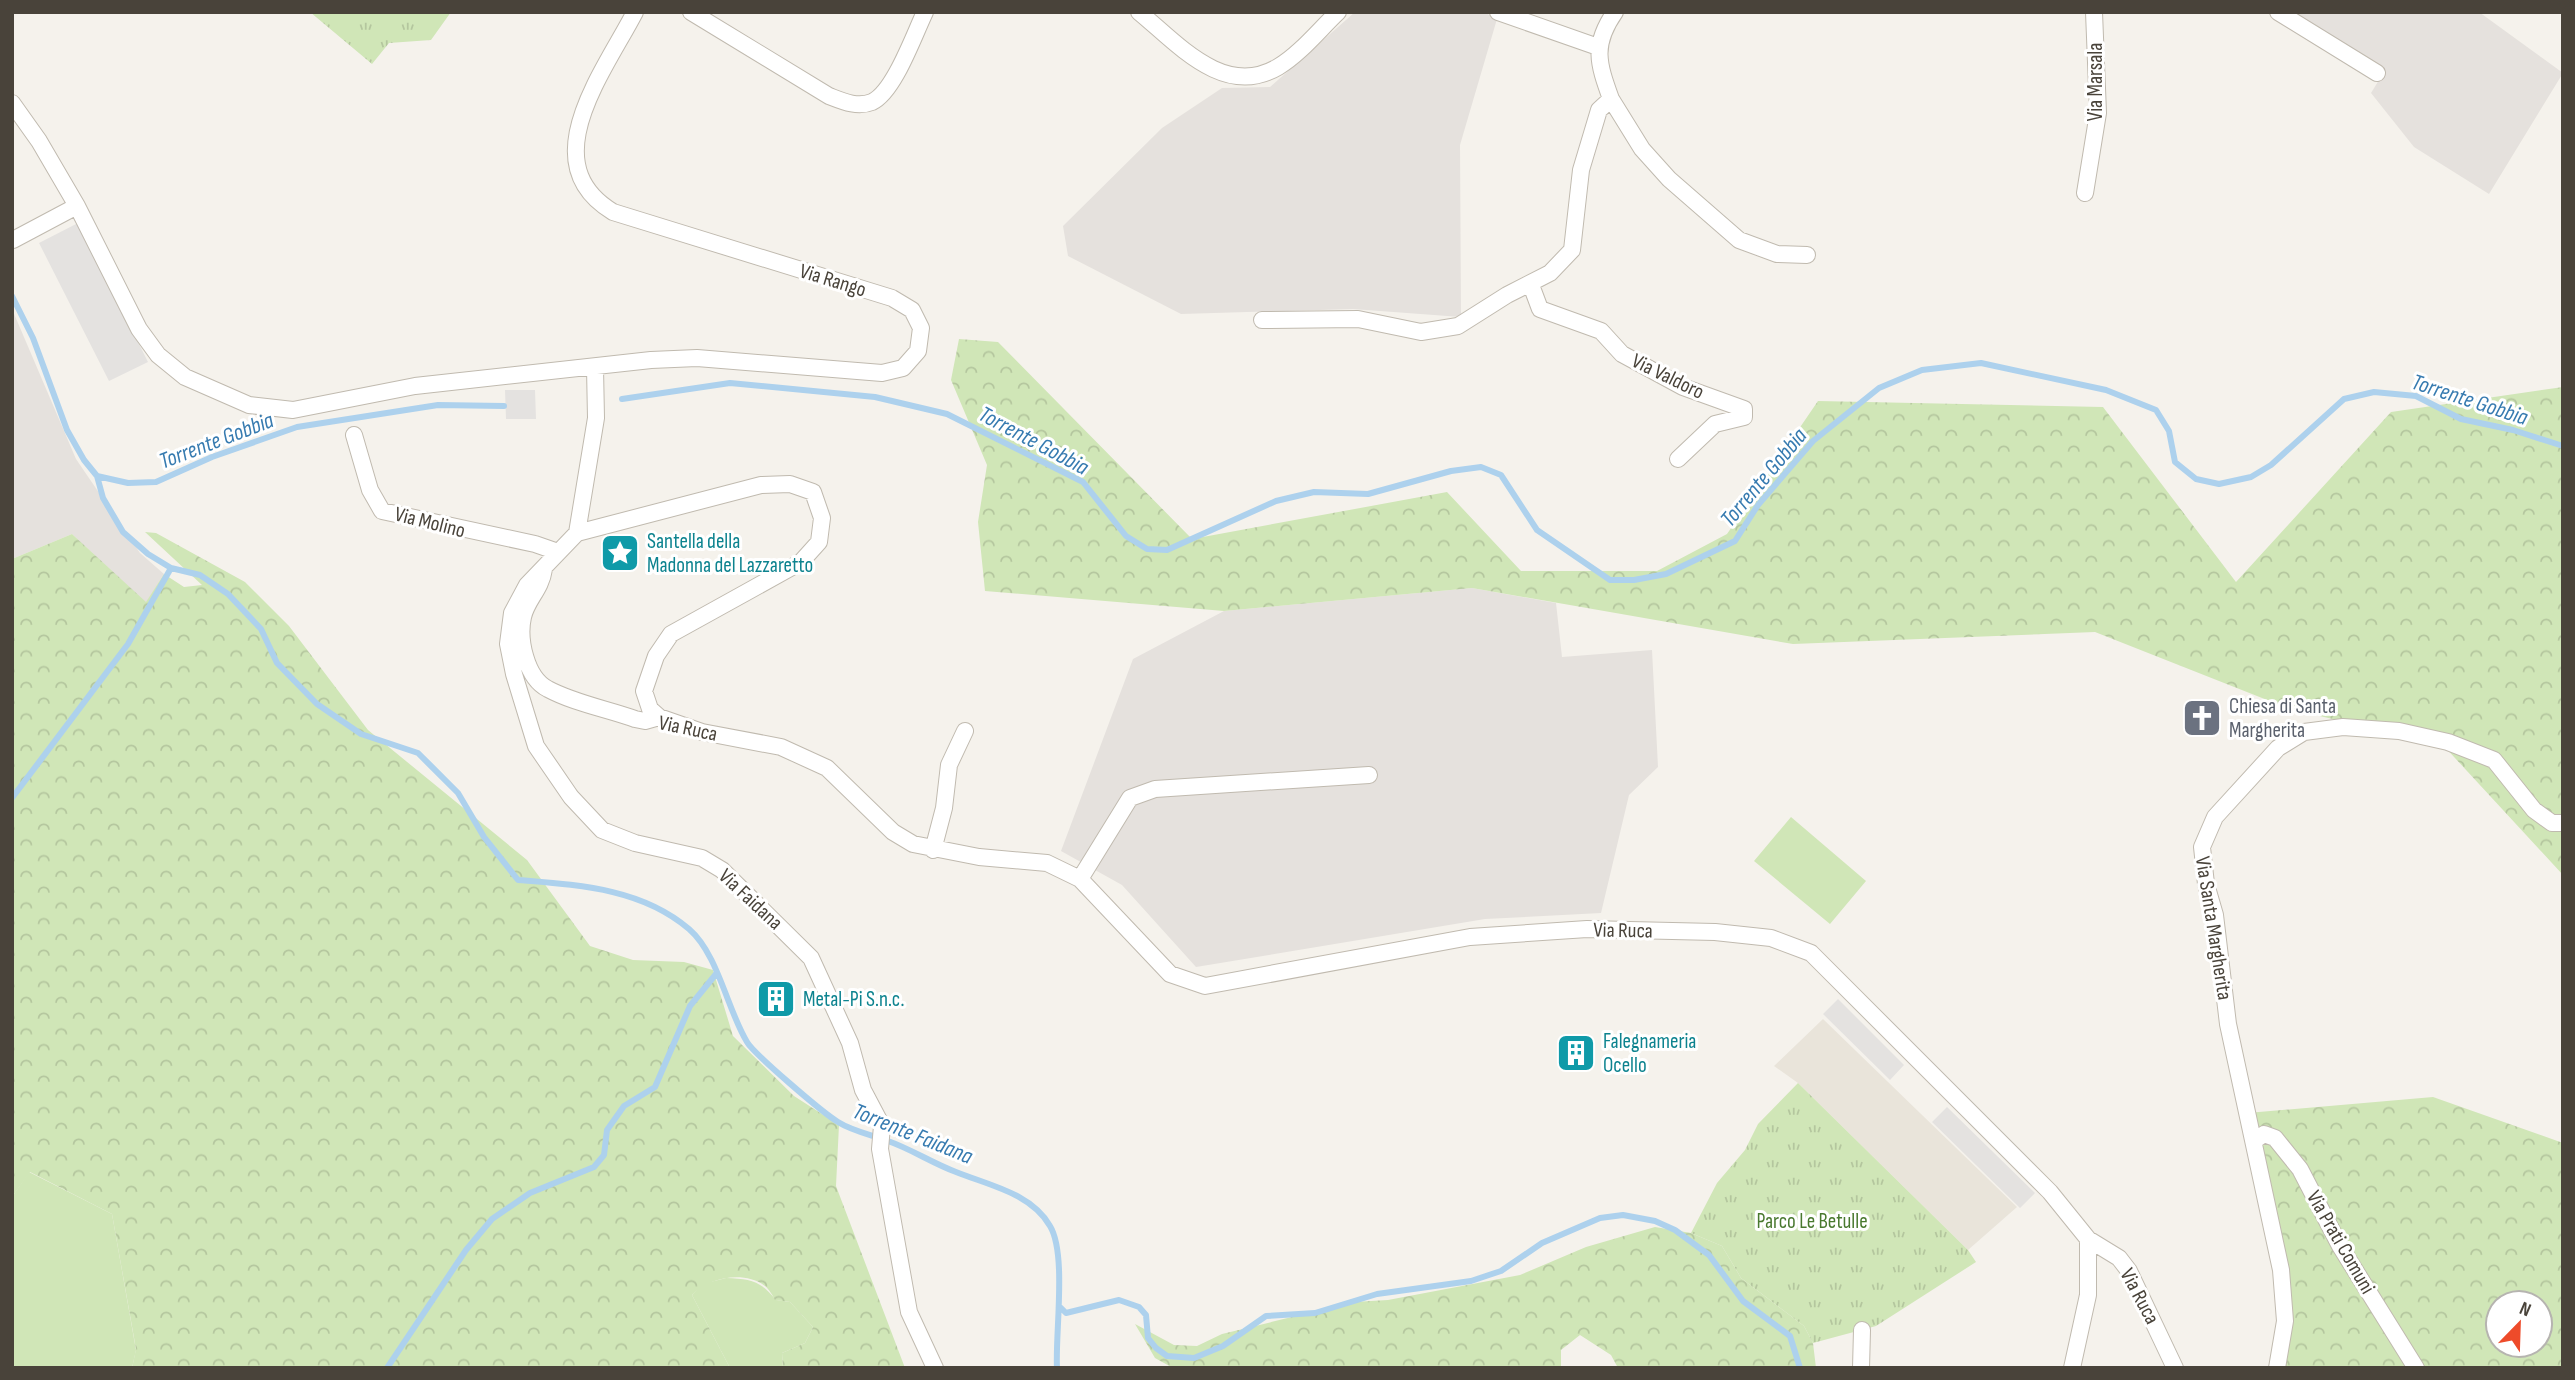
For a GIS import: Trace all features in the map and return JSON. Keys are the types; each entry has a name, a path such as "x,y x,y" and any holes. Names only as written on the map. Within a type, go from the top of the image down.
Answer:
{"street":[{"name":"Via Rango","path":"12,103 39,141 77,206 139,329 158,355 185,377 249,405 293,410 415,386 651,360 697,358 882,373 903,368 918,351 921,328 912,310 892,298 613,212 586,190 575,165 575,140 584,111 635,12"},
{"path":"691,12 829,96 853,105 871,102 885,91 925,12"},
{"path":"1139,12 1196,61 1217,71 1242,75 1260,75 1280,66 1338,12"},
{"path":"1498,12 1598,47"},
{"path":"1615,12 1598,47 1601,70 1611,99 1642,149 1660,169 1739,240 1777,254 1807,255"},
{"name":"Via Marsala","path":"2085,193 2098,113 2094,12"},
{"path":"2278,12 2377,73"},
{"path":"1262,320 1358,319 1421,332 1458,326 1507,295 1550,273 1572,250 1581,170 1599,110 1611,99"},
{"path":"13,240 77,206"},
{"name":"Via Valdoro","path":"1531,285 1540,309 1601,331 1622,354 1683,387 1744,410 1744,417 1715,424 1678,459"},
{"path":"595,368 596,418 577,533 761,485 790,484 813,492 822,518 818,542 801,562 671,634 656,656 644,691 650,709 659,717"},
{"name":"Via Molino","path":"354,435 370,490 382,511 534,544 558,552"},
{"name":"Via Faidana","path":"577,533 527,585 512,613 508,644 513,674 536,747 571,797 602,830 635,843 702,858 722,870 811,958 850,1042 863,1090 882,1126 880,1149 909,1311 934,1368"},
{"name":"Via Ruca","path":"544,569 542,584 523,615 520,639 530,668 546,689 635,719 645,721 659,717 702,732 782,747 827,768 893,831 913,844 933,850 1047,863 1080,879 1170,974 1205,986 1470,937 1587,929 1715,932 1771,938 1811,953 2050,1192 2088,1239 2119,1258 2129,1271 2175,1368"},
{"name":"Via Santa Margherita","path":"2277,1368 2286,1321 2281,1270 2228,1024 2215,915 2206,884 2202,847 2215,817 2278,748 2304,732 2343,727 2399,731 2448,741 2494,760 2534,810 2552,823 2563,823"},
{"path":"933,850 944,808 950,765 965,731"},
{"path":"1080,879 1130,798 1155,789 1368,775"},
{"name":"Via Prati Comuni","path":"2254,1141 2264,1134 2275,1138 2300,1169 2340,1246 2416,1368"},
{"name":"Via Ruca","path":"2072,1368 2088,1295 2088,1239"},
{"path":"1861,1368 1862,1330"}],"shaded area":[{"path":"1355,12 1484,12 1497,19 1460,145 1461,317 1353,309 1181,314 1068,256 1063,226 1162,128 1222,88 1270,87"},
{"path":"2292,12 2479,12 2563,73 2489,194 2414,147 2371,93 2384,72"},
{"path":"78,223 148,362 109,381 39,243"},
{"path":"12,309 76,459 140,553 164,574 146,603 72,534 12,559"},
{"path":"505,390 535,390 536,419 506,419"},
{"path":"1472,588 1556,603 1562,657 1652,650 1658,767 1629,795 1601,913 1485,919 1196,967 1122,885 1061,851 1133,659 1224,611"},
{"path":"1838,999 1904,1065 1890,1080 1823,1014"},
{"path":"1823,1019 2017,1207 1968,1250 1798,1083 1774,1066"},
{"path":"1947,1107 2035,1193 2020,1208 1932,1122"}],"green space":[{"path":"310,12 451,12 431,40 389,43 372,64"},
{"path":"959,339 998,342 1192,539 1447,492 1521,571 1657,571 1727,534 1818,401 2103,407 2236,582 2391,412 2563,387 2563,875 2443,745 2290,709 2095,632 1793,644 1472,588 1224,611 985,591 978,522 987,465 951,380"},
{"path":"145,532 156,533 245,582 289,626 368,730 527,860 590,946 633,960 684,962 713,970 733,1036 794,1096 839,1125 836,1186 905,1368 783,1368 782,1353 805,1343 813,1327 790,1302 775,1300 766,1287 756,1281 737,1277 707,1284 692,1295 730,1368 132,1368 136,1349 112,1214 30,1172 12,1197 12,559 72,534 146,602 164,574 184,587 202,585"},
{"path":"1791,817 1866,881 1830,924 1754,861"},
{"name":"Parco Le Betulle","path":"1798,1083 1968,1250 1976,1262 1876,1326 1813,1343 1804,1326 1741,1278 1722,1246 1691,1233 1717,1183 1745,1150 1758,1124"},
{"path":"2433,1097 2563,1143 2563,1368 2280,1368 2273,1266 2247,1113"},
{"path":"29,1172 112,1214 136,1350 132,1368 12,1368 12,1197"},
{"path":"1655,1227 1691,1233 1722,1246 1741,1278 1804,1326 1813,1343 1816,1368 1618,1368 1611,1355 1580,1335 1561,1350 1561,1368 1173,1368 1155,1358 1135,1324 1174,1345 1197,1346 1222,1334 1354,1302 1388,1300 1520,1275 1586,1247"},
{"path":"726,1278 748,1280 759,1285 776,1300 790,1302 813,1327 805,1343 782,1353 783,1368 730,1368 692,1295 702,1284"}],"waterway":[{"name":"Torrente Gobbia","path":"12,296 33,338 67,430 84,460 97,476 128,483 156,482 212,457 297,427 438,405 504,406"},
{"name":"Torrente Gobbia","path":"622,399 730,383 875,397 947,414 1083,482 1126,536 1147,549 1167,550 1276,501 1314,492 1368,494 1451,471 1481,467 1501,475 1537,530 1610,580 1634,580 1666,574 1735,541 1758,505 1813,441 1879,388 1922,370 1981,363 2106,390 2156,410 2169,431 2175,462 2196,479 2219,484 2251,477 2271,465 2344,399 2374,392 2416,396 2461,419 2513,430 2563,446"},
{"name":"Torrente Faidana","path":"97,476 103,498 123,532 148,554 171,568 200,575 228,594 261,629 277,663 317,704 361,734 418,753 458,793 484,837 518,880 608,891 630,897 670,915 689,929 707,953 740,1029 752,1049 818,1107 849,1128 897,1144 947,1168 1008,1191 1032,1205 1050,1226 1058,1255 1057,1368"},
{"path":"12,798 128,644 171,568"},
{"path":"387,1368 466,1250 492,1219 530,1193 594,1167 604,1155 607,1130 624,1106 655,1087 690,1006 716,974"},
{"path":"1061,1308 1066,1313 1119,1300 1139,1307 1146,1315 1148,1338 1156,1348 1167,1356 1194,1358 1223,1346 1266,1316 1315,1313 1377,1294 1471,1281 1501,1271 1542,1243 1600,1218 1623,1215 1655,1221 1675,1230 1709,1255 1743,1301 1790,1336 1800,1368"}],"place":[{"name":"Santella della Madonna del Lazzaretto","path":"620,553"},
{"name":"Chiesa di Santa Margherita","path":"2202,718"},
{"name":"Metal-Pi S.n.c.","path":"776,999"},
{"name":"Falegnameria Ocello","path":"1576,1053"}]}
